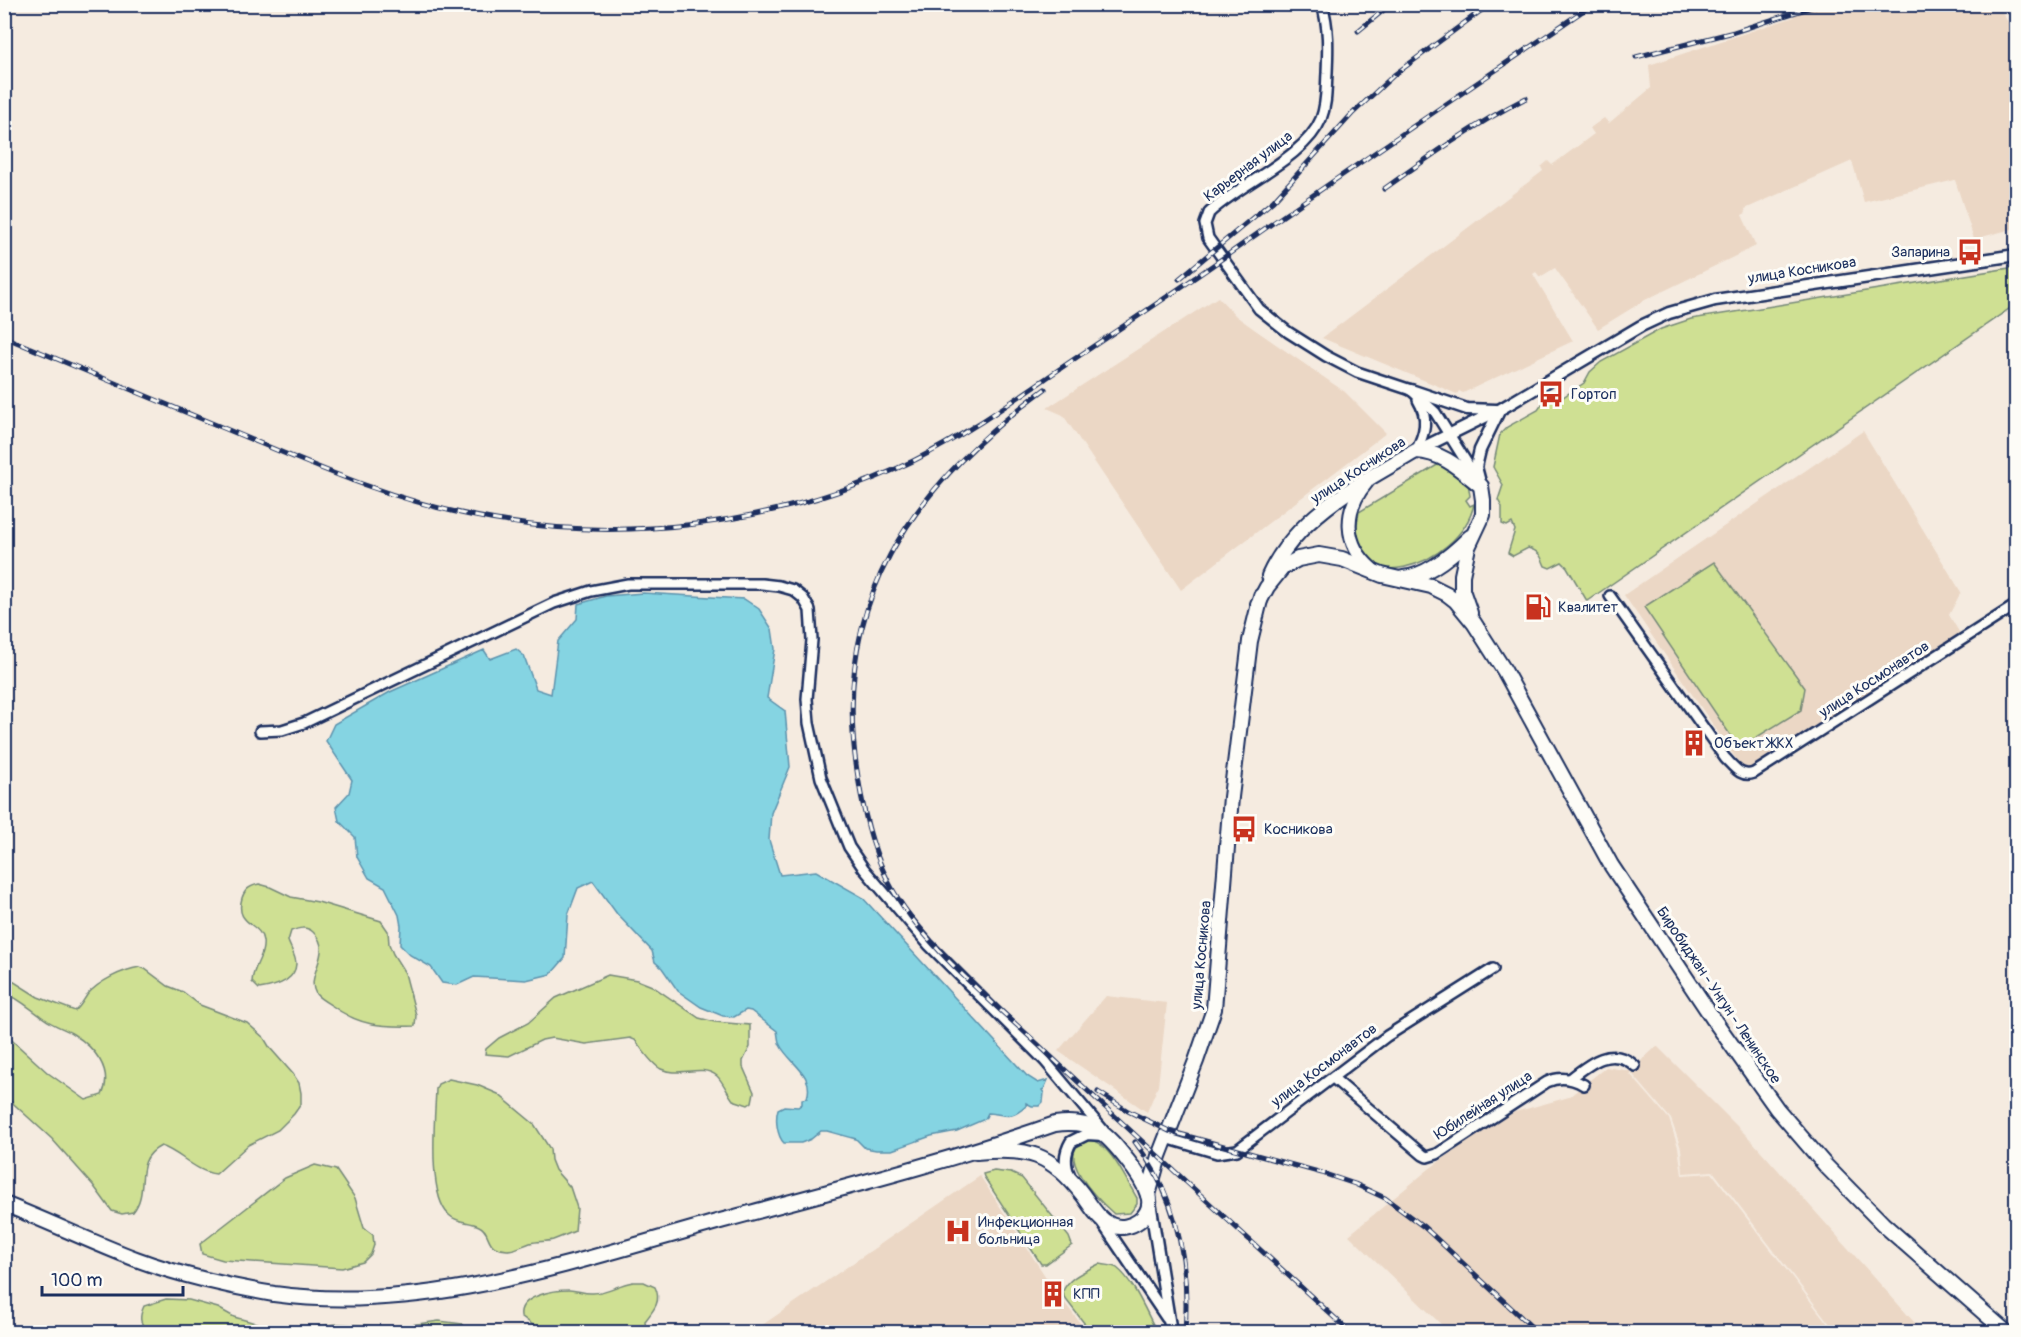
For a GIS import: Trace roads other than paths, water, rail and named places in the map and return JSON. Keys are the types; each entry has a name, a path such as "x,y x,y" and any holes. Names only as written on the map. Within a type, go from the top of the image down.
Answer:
{"main road":[{"name":"улица Косникова","path":"1149,1199 1154,1171 1214,1009 1231,797 1250,641 1258,604 1274,565 1295,536 1325,508 1416,451"},
{"path":"1416,451 1442,457 1481,486 1482,515 1465,559 1461,582 1464,598 1474,623"},
{"path":"1368,481 1354,500 1350,528 1353,546 1358,555 1375,572"},
{"path":"1398,579 1425,572 1454,552 1474,533"},
{"path":"1258,604 1274,577 1283,567 1298,559 1319,555 1349,561 1375,572 1431,586 1447,594 1474,623"},
{"name":"Биробиджан - Унгун - Ленинское","path":"1474,623 1504,670 1611,865 1716,1023 1777,1109 1826,1166 1883,1224 2006,1332"},
{"path":"4,1204 137,1259 217,1282 273,1293 328,1299 392,1298 456,1289 562,1265 976,1152 1055,1124 1085,1125 1109,1137 1141,1178 1149,1199 1142,1219 1131,1226 1116,1227 1099,1216 1072,1182 1048,1161 1031,1153 1011,1149 976,1152"}],"street":[{"name":"Карьерная улица","path":"1322,4 1328,30 1328,45 1325,105 1317,127 1299,148 1215,207 1206,219 1206,231 1210,243 1250,300 1280,327 1349,368 1411,390"},
{"path":"2011,4 2016,13"},
{"name":"улица Косникова","path":"1416,451 1499,410 1641,326 1697,304 1780,289 2016,255"},
{"path":"1411,390 1467,409 1499,410 1480,450 1476,467 1481,486"},
{"path":"1411,390 1435,412 1481,486"},
{"path":"1411,390 1423,409 1425,418 1424,434 1416,451"},
{"path":"260,731 282,730 304,723 573,595 628,584 762,584 793,590 803,598 810,610 812,640 807,699 813,750 829,801 849,847 864,869 929,945 1045,1062 1109,1137"},
{"name":"улица Космонавтов","path":"1610,596 1725,758 1746,776 1774,761 2016,605"},
{"name":"улица Космонавтов","path":"1166,1138 1217,1153 1237,1150 1387,1036 1493,969"},
{"name":"Юбилейная улица","path":"1334,1078 1427,1157 1437,1154 1547,1082 1557,1078 1570,1079 1590,1062 1607,1056 1622,1057 1635,1066"},
{"path":"1570,1079 1584,1085"},
{"path":"1072,1182 1065,1164 1066,1153 1071,1142 1087,1134 1109,1137"},
{"path":"1149,1199 1171,1328"},
{"path":"1099,1216 1171,1328"}],"water":[{"path":"643,593 744,599 759,609 772,629 775,649 767,698 785,711 790,767 771,813 769,840 780,875 816,871 862,897 1027,1076 1038,1083 1048,1080 1042,1090 1043,1102 1039,1106 1026,1103 1021,1111 1012,1115 988,1113 985,1119 957,1131 931,1136 892,1150 865,1148 856,1139 827,1131 821,1131 801,1143 784,1143 777,1127 778,1109 784,1106 798,1107 802,1104 802,1099 807,1098 809,1090 804,1075 780,1045 777,1031 751,1011 746,1010 734,1017 723,1016 701,1007 678,991 655,962 652,951 617,914 593,881 578,888 568,915 565,958 551,974 526,980 474,977 457,985 442,983 431,967 410,955 400,945 399,915 385,887 369,878 357,857 355,837 339,821 336,807 349,793 352,780 326,741 334,724 390,692 484,650 490,659 516,649 524,656 536,689 551,694 558,641 577,619 578,604 606,596"}],"railway":[{"path":"1358,31 1391,4"},
{"path":"1179,279 1273,201 1352,114 1394,75 1490,4"},
{"path":"4,337 326,470 383,491 440,508 525,524 582,529 639,529 696,524 752,515 807,501 861,483 913,461 971,428 1170,295 1593,4"},
{"path":"1636,57 1734,32 1821,4"},
{"path":"1384,189 1471,130 1526,98"},
{"path":"1045,389 997,427 955,467 919,509 890,555 869,604 856,657 852,714 860,791 875,851 887,879 908,914 944,956 984,996 1350,1332"},
{"path":"1098,1092 1128,1111 1169,1131 1322,1173 1355,1184 1385,1198 1424,1227 1537,1332"},
{"path":"1135,1142 1150,1163 1162,1186 1178,1232 1185,1281 1185,1332"}],"place":[{"name":"Запарина","path":"1970,252"},
{"name":"Гортоп","path":"1551,394"},
{"name":"Квалитет","path":"1538,607"},
{"name":"Объект ЖКХ","path":"1694,743"},
{"name":"Косникова","path":"1244,829"},
{"name":"Инфекционная больница","path":"958,1231"},
{"name":"КПП","path":"1053,1294"}]}
